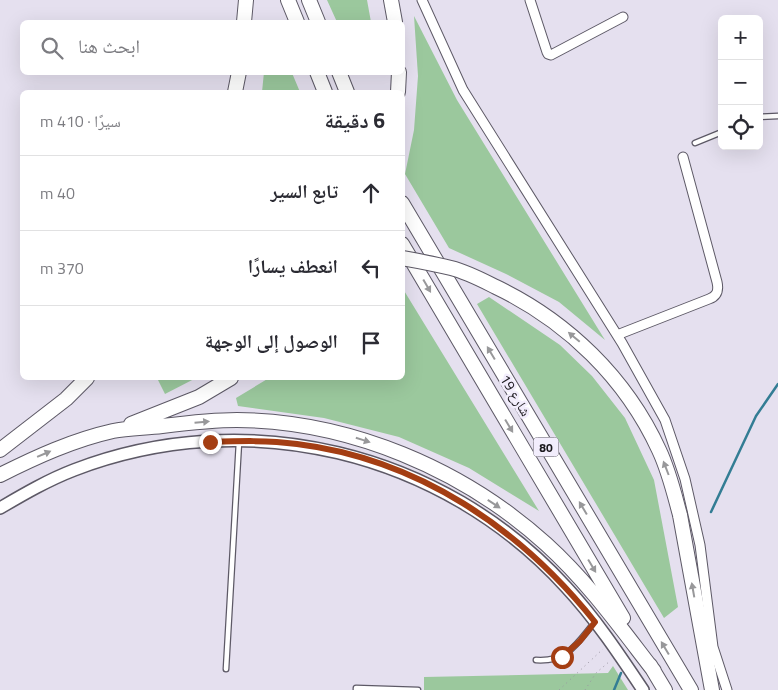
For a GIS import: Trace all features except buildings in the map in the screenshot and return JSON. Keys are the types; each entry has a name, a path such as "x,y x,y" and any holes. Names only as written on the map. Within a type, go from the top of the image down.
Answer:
{"highway":[{"path":"244,20 246,0"},
{"path":"288,0 296,20"},
{"path":"309,0 317,20"},
{"path":"391,0 395,20"},
{"path":"235,90 238,75"},
{"path":"318,75 324,90"},
{"path":"340,75 346,90"},
{"path":"398,90 399,75"},
{"name":"شارع 19","path":"405,208 691,690"},
{"name":"شارع 19","path":"405,249 665,690"},
{"path":"405,259 452,268 480,279 532,306 576,338 618,384 636,409 659,450 680,515 712,690"},
{"path":"0,450 66,399 85,380"},
{"path":"0,474 57,448 114,431 199,397 228,380"},
{"path":"114,431 239,420 300,426 363,440 422,462 500,507 546,544 590,590 654,671"}],"main road":[{"path":"0,508 73,470 108,458 145,450 180,445 239,441 298,444 330,449 423,481 485,516 515,538 566,586 611,642 643,690"}],"street":[{"path":"422,0 463,90 617,335 665,420 685,479 700,545 713,647 727,690"},
{"path":"530,0 548,54 551,55 623,18"},
{"path":"617,335 713,298 718,291 683,158"}],"lane":[{"path":"763,117 778,116"},
{"path":"695,143 718,134"},
{"path":"226,669 239,441"},
{"path":"536,660 550,661 562,657 580,641 595,622"},
{"path":"356,690 356,688 418,690"}],"path":[{"path":"559,690 611,642"},
{"path":"585,690 596,673 610,661 624,661"}],"green space":[{"path":"327,0 367,0 371,20 336,20"},
{"path":"414,16 457,100 605,340 559,302 506,274 449,248 405,174 414,130 418,76"},
{"path":"264,75 293,75 299,90 262,90"},
{"path":"405,292 539,511 469,468 399,437 324,418 238,406 236,398 266,380 405,380"},
{"path":"489,297 560,345 592,376 625,418 654,480 678,607 664,618 477,304"},
{"path":"158,380 192,380 165,394"},
{"path":"613,666 628,690 424,690 424,677 608,673"}],"waterway":[{"path":"711,512 756,416 778,384"},
{"path":"614,690 621,673"}],"route":[{"path":"210,442 267,442 330,449 392,468 423,481 485,516 515,538 566,586 595,622 580,641 562,657"}]}
